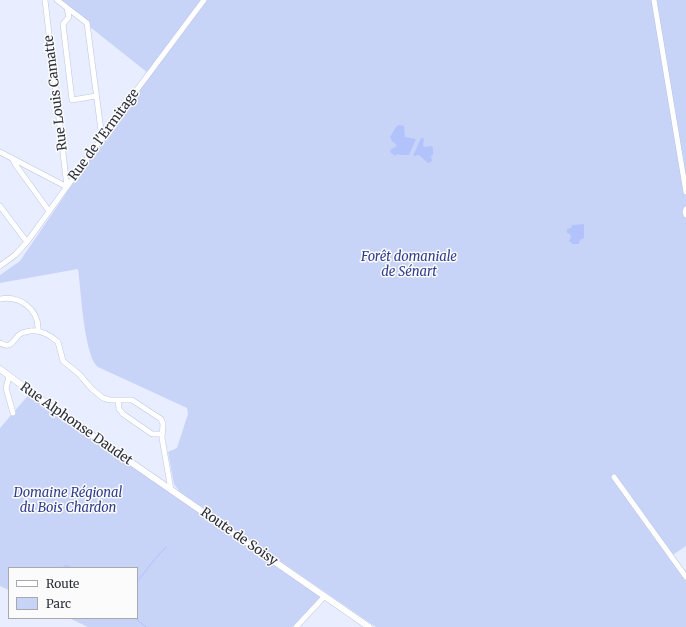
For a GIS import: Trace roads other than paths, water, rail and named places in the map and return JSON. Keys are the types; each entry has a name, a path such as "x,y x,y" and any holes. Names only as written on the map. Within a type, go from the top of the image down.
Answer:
{"main road":[{"name":"Rue Alphonse Daudet","path":"0,369 9,377 154,478"},
{"name":"Route de Soisy","path":"154,478 369,627"}],"street":[{"name":"Rue Louis Camatte","path":"44,0 67,187"},
{"path":"57,0 87,23 102,138"},
{"name":"Rue de l'Ermitage","path":"0,266 15,255 27,242 204,0"},
{"path":"654,0 686,192"},
{"path":"67,8 69,18 63,24 72,100 96,96"},
{"path":"0,152 67,187"},
{"path":"12,158 49,211"},
{"path":"0,206 27,242"},
{"path":"686,209 686,215"},
{"path":"0,299 12,298 31,309 36,315 38,330"},
{"path":"0,342 5,345 11,344 21,333 38,330 43,332 58,342 63,361 79,374 92,389 106,399 132,400 158,417 163,424 162,434 171,490"},
{"path":"9,377 6,388 13,413"},
{"path":"118,400 119,409 123,414 152,434 162,434"},
{"path":"614,477 686,578"},
{"path":"296,627 325,596"}],"waterway":[{"path":"155,559 166,547"},
{"path":"138,581 154,560"},
{"path":"64,566 69,566"},
{"path":"136,619 146,627"}],"park label":[{"name":"Forêt domaniale de Sénart","path":"409,264"},
{"name":"Domaine Régional du Bois Chardon","path":"68,500"}]}
